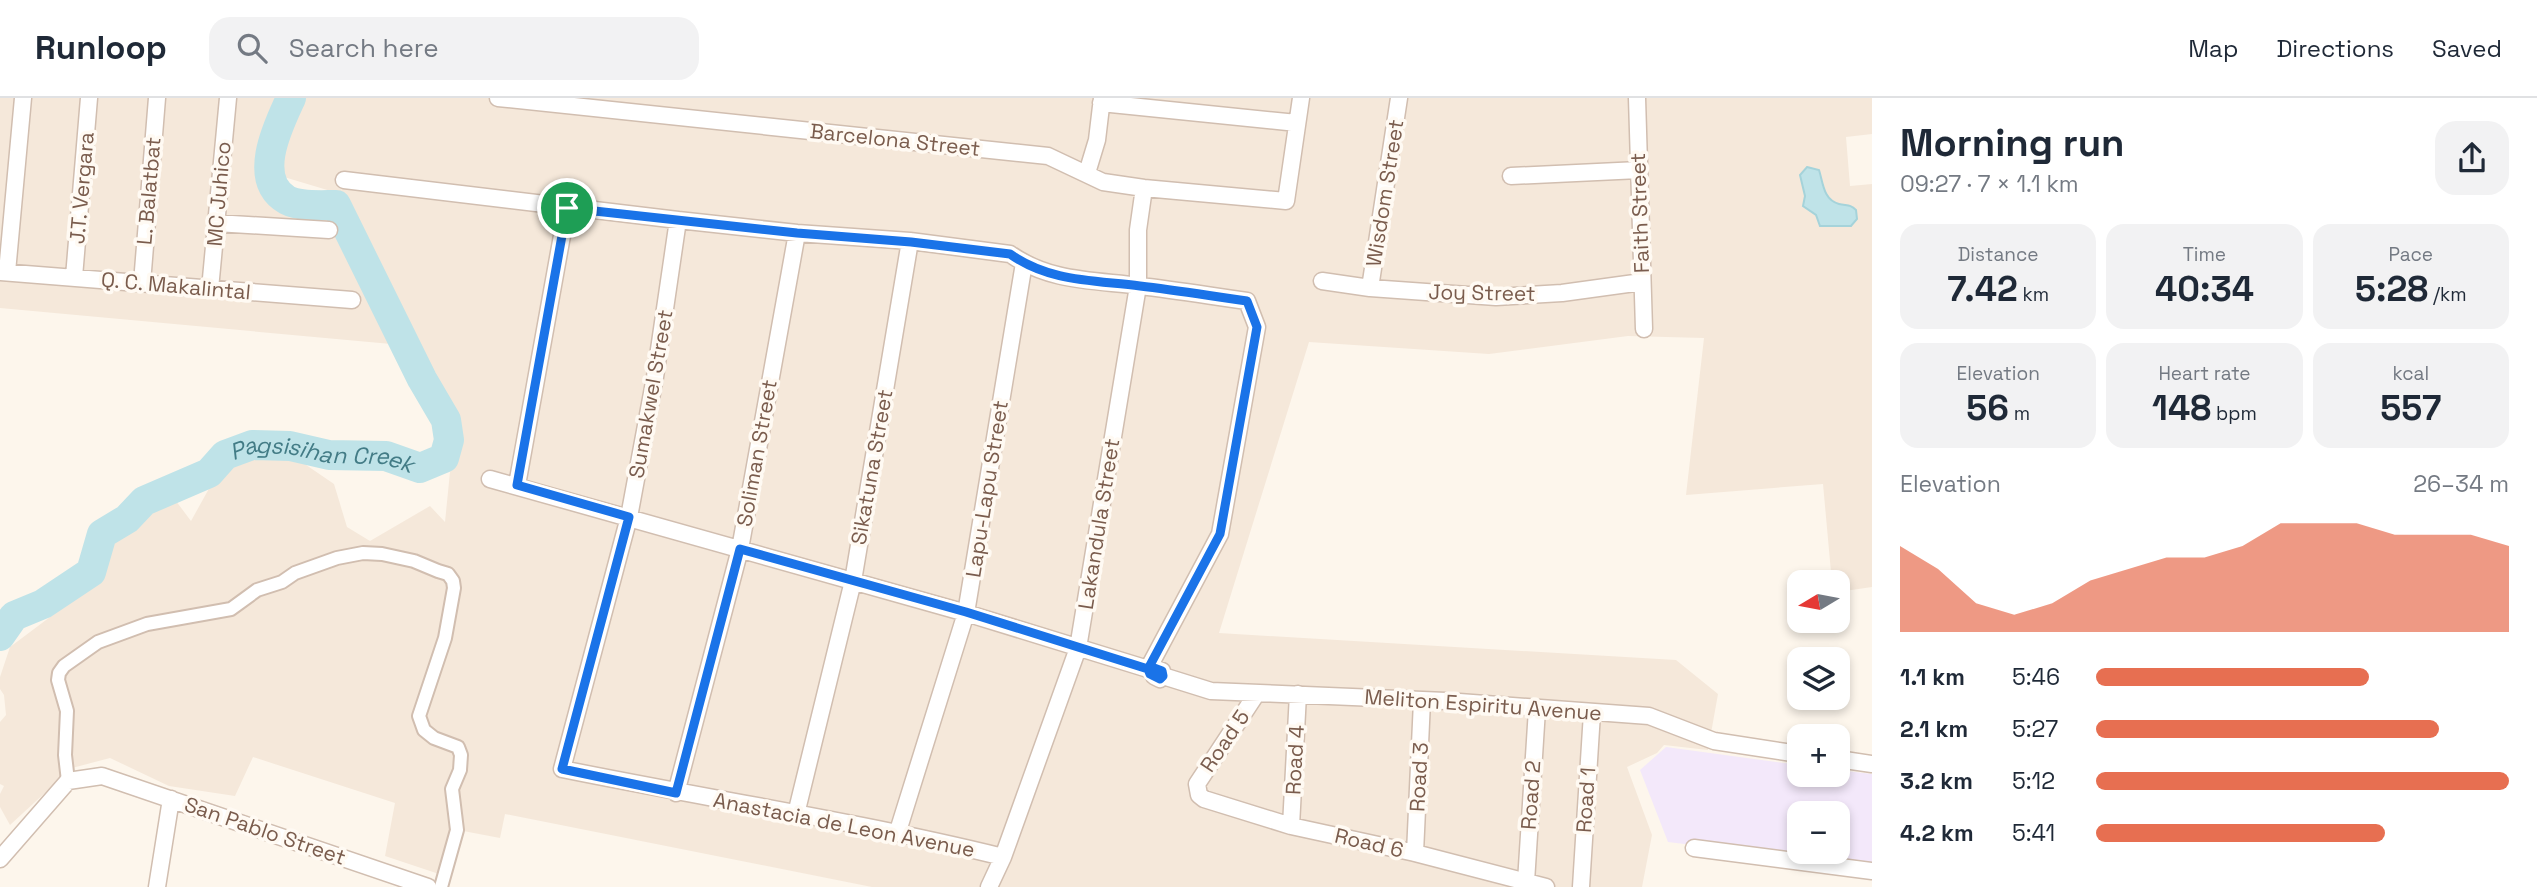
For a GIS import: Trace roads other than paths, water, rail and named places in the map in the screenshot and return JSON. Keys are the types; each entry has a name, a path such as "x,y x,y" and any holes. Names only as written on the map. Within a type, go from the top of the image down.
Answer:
{"street":[{"path":"3,272 23,98"},
{"name":"J.T. Vergara","path":"74,277 89,98"},
{"name":"L. Balatbat","path":"142,283 157,98"},
{"name":"MC Juhico","path":"210,289 228,98"},
{"name":"Barcelona Street","path":"498,98 1048,156 1103,182 1286,201 1297,123"},
{"path":"1087,173 1097,140 1102,100 1297,123 1301,98"},
{"name":"Wisdom Street","path":"1370,288 1399,98"},
{"name":"Faith Street","path":"1637,98 1644,328"},
{"path":"1511,176 1639,170"},
{"path":"344,180 567,208 1010,254 1024,263 1071,280 1247,301 1257,327 1220,534 1156,673"},
{"name":"Lakandula Street","path":"989,887 1003,857 1078,648 1138,286 1138,230 1144,188"},
{"path":"517,485 567,208"},
{"name":"Sumakwel Street","path":"562,769 629,517 655,377 678,220"},
{"path":"216,223 329,230"},
{"name":"Soliman Street","path":"676,793 740,549 797,233"},
{"name":"Sikatuna Street","path":"796,814 853,581 911,242"},
{"name":"Lapu-Lapu Street","path":"898,831 966,612 1024,263"},
{"name":"Q. C. Makalintal","path":"3,272 352,300"},
{"name":"Joy Street","path":"1322,281 1370,288 1496,297 1562,293 1642,282"},
{"name":"Meliton Espiritu Avenue","path":"490,479 966,612 1211,691 1649,716 1714,741 1787,752"},
{"path":"0,859 68,781 65,755 67,711 58,680 64,666 98,642 147,624 231,610 257,590 337,558 363,553 382,554 414,562 448,575 453,581 445,638 419,716 424,730 434,738 458,747 461,755 460,770 452,789 457,830 441,887"},
{"name":"Road 5","path":"1197,790 1201,777 1257,693"},
{"name":"Road 4","path":"1291,826 1298,694"},
{"name":"Road 3","path":"1415,853 1422,701"},
{"name":"Road 2","path":"1526,882 1537,709"},
{"name":"Road 1","path":"1581,887 1592,713"},
{"path":"1850,761 1872,764"},
{"name":"Anastacia de Leon Avenue","path":"562,769 676,793 898,831 1003,857"},
{"name":"San Pablo Street","path":"68,781 102,776 428,887"},
{"name":"Road 6","path":"1197,790 1204,799 1291,826 1415,853 1546,887"},
{"path":"157,887 171,799"},
{"path":"1693,848 1872,871"}],"water":[{"path":"1807,167 1819,170 1830,199 1856,210 1857,219 1851,226 1820,226 1816,215 1803,206 1805,196 1800,175"}],"waterway":[{"name":"Pagsisihan Creek","path":"0,636 14,616 43,604 91,572 102,534 127,519 144,501 209,473 225,455 252,445 290,446 329,455 386,456 420,468 444,458 449,440 446,420 422,379 336,205 298,204 287,200 276,191 269,165 271,151 291,98"}]}
